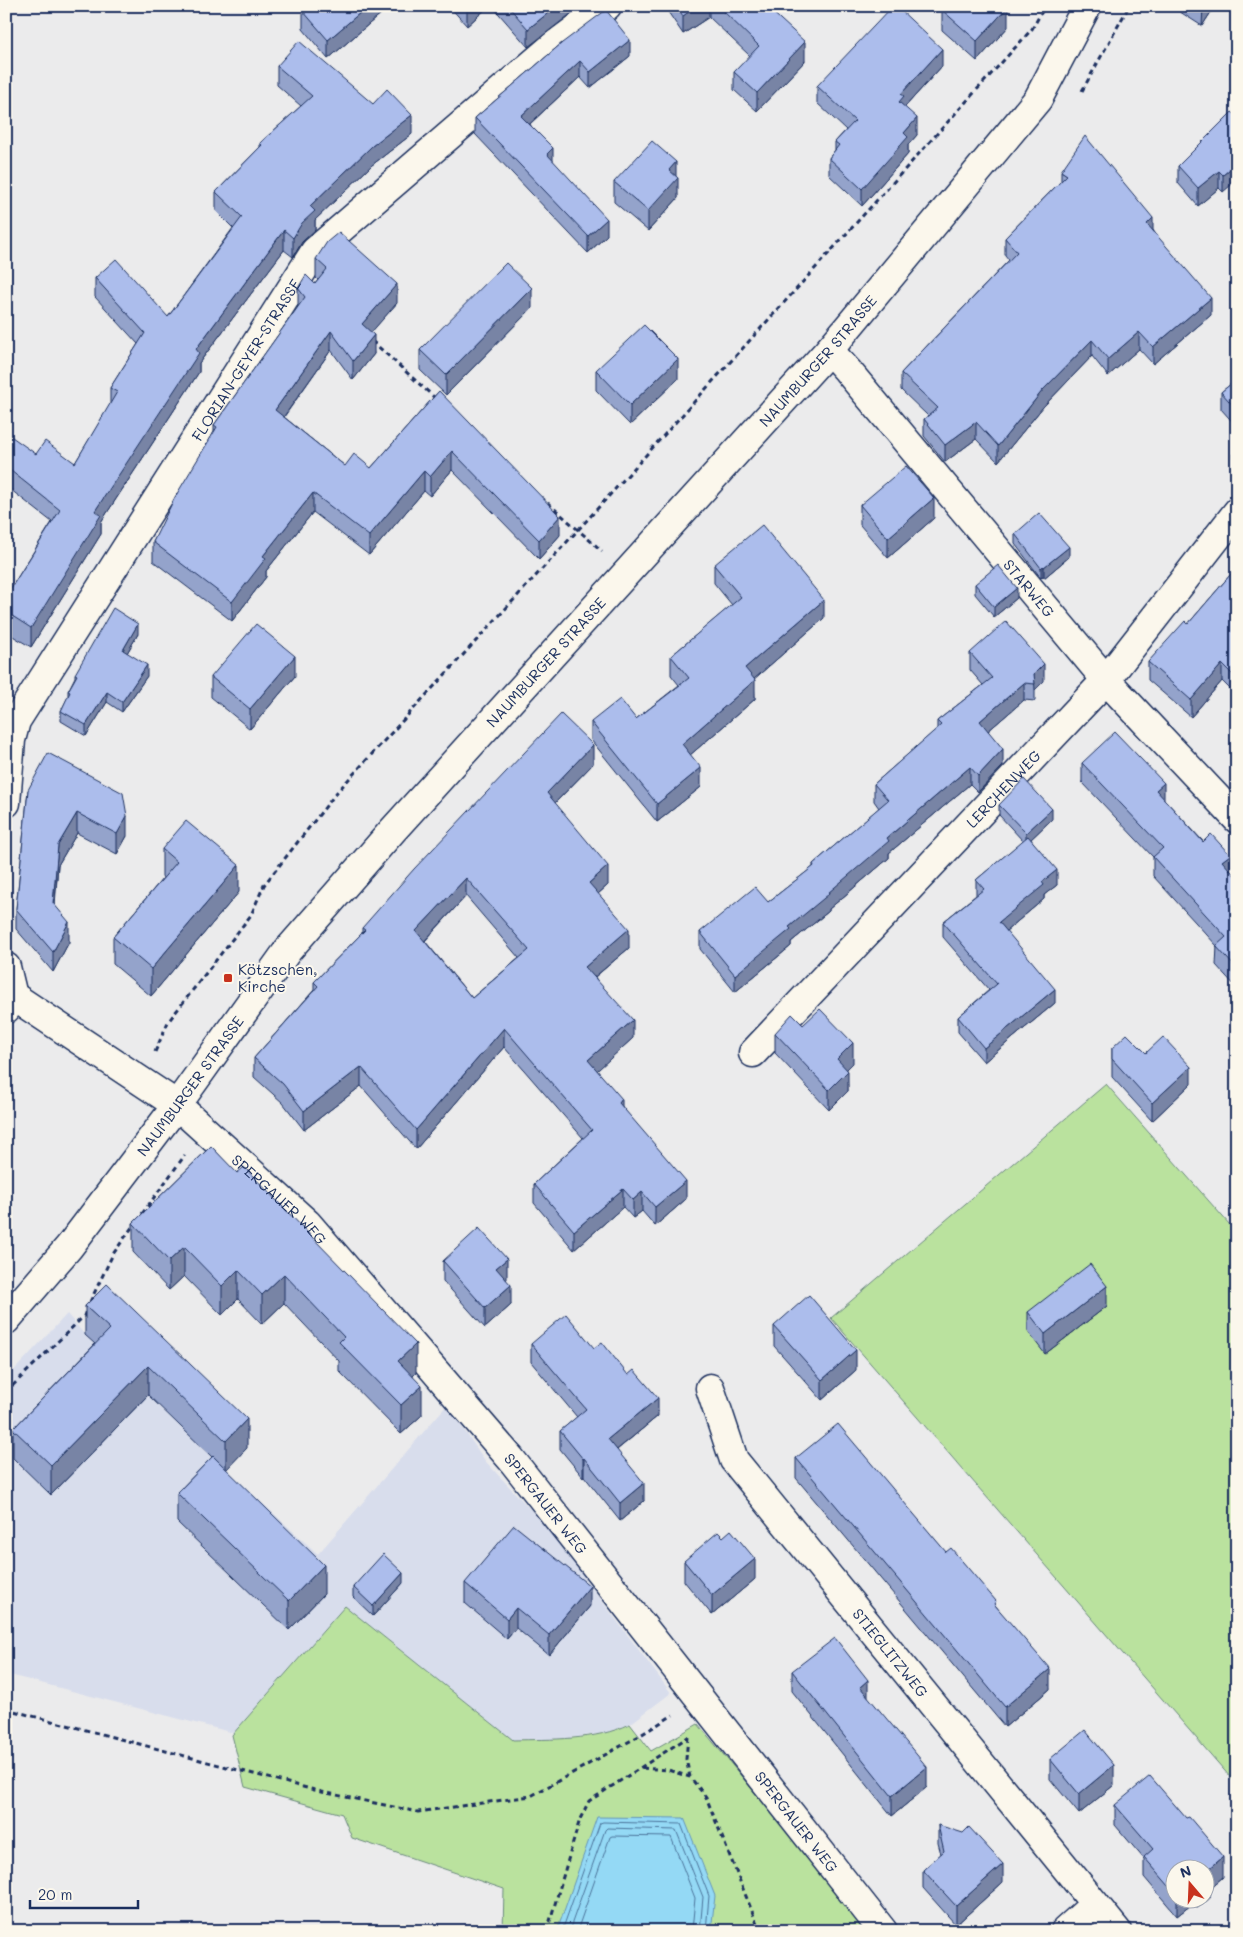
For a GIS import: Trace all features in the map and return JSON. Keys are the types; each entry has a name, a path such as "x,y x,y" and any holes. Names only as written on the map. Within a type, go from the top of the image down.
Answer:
{"street":[{"name":"FLORIAN-GEYER-STRASSE","path":"6,803 11,740 16,721 315,251 552,47 607,6"},
{"name":"NAUMBURGER STRASSE","path":"6,1320 69,1247 177,1105 288,950 393,830 829,350 1038,99 1087,6"},
{"name":"STARWEG","path":"829,350 1106,680 1237,820"},
{"name":"LERCHENWEG","path":"753,1053 1106,680 1237,512"},
{"path":"6,967 10,1003"},
{"name":"SPERGAUER WEG","path":"10,1003 177,1105 314,1231 511,1459 883,1931"},
{"name":"STIEGLITZWEG","path":"710,1388 734,1460 1118,1931"},
{"path":"1065,1931 1095,1904"}],"path":[{"path":"142,1082 168,1022 251,915 264,885 337,792 578,530 1032,29 1044,7"},
{"path":"366,335 438,402"},
{"path":"538,494 626,573"},
{"path":"6,1392 84,1316 113,1254 184,1158 201,1126"},
{"path":"6,1709 322,1792 418,1812 531,1796 640,1736 699,1698"},
{"path":"547,1931 580,1819 589,1801 688,1736 686,1759 690,1777 706,1797 760,1931"},
{"path":"641,1767 668,1770 690,1777"}],"shaded area":[{"path":"67,1314 85,1335 226,1470 318,1554 447,1405 486,1462 545,1525 671,1693 630,1724 613,1732 563,1739 513,1740 345,1606 234,1733 6,1674 6,1379"}],"green space":[{"path":"1106,1084 1237,1233 1237,1785 831,1318"},
{"path":"345,1606 513,1740 588,1736 617,1730 630,1724 651,1751 698,1724 870,1931 503,1931 504,1889 352,1838 342,1814 245,1787 232,1735"}],"water":[{"path":"597,1817 684,1818 715,1896 711,1931 557,1931"}],"building":[{"path":"309,6 368,6 328,40 303,11"},
{"path":"508,6 557,6 528,29"},
{"path":"676,6 697,6 683,16"},
{"path":"718,6 770,6 768,8 805,42 757,93 734,72 759,46"},
{"path":"893,6 896,6 942,49 901,94 904,96 899,102 917,118 904,133 908,137 862,189 829,158 839,145 835,142 855,121 817,86"},
{"path":"945,6 1008,7 977,41 942,10"},
{"path":"606,10 630,40 590,72 580,61 521,116 553,148 547,154 607,219 588,236 475,118 562,43"},
{"path":"299,41 373,104 387,89 412,115 372,146 310,206 315,211 302,223 293,238 284,230 196,349 199,353 95,511 101,515 31,628 6,612 6,596 60,510 6,467 6,443 12,437 36,454 45,441 75,463 117,392 110,388 145,333 95,278 116,259 168,317 242,217 216,192 262,145 260,143 312,96 277,66"},
{"path":"1232,112 1237,116 1237,163 1223,175 1219,171 1198,188 1178,166"},
{"path":"1085,136 1153,218 1147,224 1211,298 1153,347 1139,332 1108,359 1092,340 1043,390 998,446 976,422 945,445 924,419 938,408 901,373 1017,252 1005,238 1067,175 1061,171"},
{"path":"652,141 676,162 669,170 678,178 648,211 614,182"},
{"path":"339,232 397,284 362,324 374,335 353,361 331,331 275,410 345,466 354,454 371,468 439,391 560,516 539,540 452,451 430,477 424,471 369,536 313,493 263,556 266,558 232,602 153,542 175,497 217,427 214,425 305,297 298,288 306,275 315,284 327,269 316,259 327,242"},
{"path":"506,263 532,288 446,375 420,350"},
{"path":"644,325 678,359 630,405 596,370"},
{"path":"1237,379 1237,410 1221,392"},
{"path":"1237,437 1237,452 1233,455"},
{"path":"906,466 934,498 888,538 860,505"},
{"path":"1039,513 1069,547 1041,568 1015,534"},
{"path":"762,525 824,600 745,668 755,680 682,744 701,768 657,804 591,722 620,699 636,719 689,678 671,656 741,597 714,565"},
{"path":"998,565 1017,588 994,607 975,584"},
{"path":"1237,567 1237,679 1222,664 1191,700 1148,662 1185,621 1188,624"},
{"path":"113,608 138,624 123,650 147,665 122,702 107,692 86,725 61,711 70,692 68,691 77,675 75,674"},
{"path":"1006,621 1044,664 1034,674 1035,684 1024,683 980,721 1003,749 978,776 970,767 887,838 889,841 789,927 791,929 735,975 700,932 755,887 768,902 814,866 813,864 888,800 874,784 941,725 937,721 992,678 970,653"},
{"path":"256,624 295,656 250,709 211,677"},
{"path":"561,714 593,745 547,793 608,866 589,883 629,929 585,967 633,1020 588,1060 622,1099 619,1103 686,1181 655,1207 642,1192 633,1200 623,1189 574,1231 534,1184 592,1130 504,1028 416,1130 361,1067 304,1111 283,1084 254,1058 318,986 314,982 365,930 362,928 414,869","holes":["466,878 529,950 472,998 416,931"]},
{"path":"1115,732 1164,783 1156,790 1203,842 1211,834 1230,855 1222,861 1237,878 1236,968 1216,946 1226,937 1153,857 1163,848 1082,763"},
{"path":"48,753 123,793 127,816 117,834 77,813 58,845 53,903 69,922 53,952 16,909 28,790"},
{"path":"1024,779 1052,809 1026,833 999,805"},
{"path":"186,821 239,865 151,969 113,937 177,862 162,849"},
{"path":"1028,836 1057,870 1042,882 1044,885 999,922 1055,989 984,1048 958,1017 997,984 943,922 984,889 976,880"},
{"path":"820,1009 853,1043 837,1059 848,1071 829,1090 775,1033 792,1014 803,1025"},
{"path":"1127,1034 1146,1053 1163,1037 1191,1067 1152,1103 1112,1059 1112,1048"},
{"path":"211,1146 237,1173 244,1167 416,1344 398,1361 422,1386 401,1405 339,1342 344,1337 284,1274 262,1295 238,1270 222,1286 184,1247 169,1261 133,1223"},
{"path":"479,1228 507,1259 496,1268 511,1285 485,1308 443,1261"},
{"path":"1090,1264 1107,1286 1045,1334 1028,1312"},
{"path":"107,1284 247,1419 226,1441 148,1366 51,1465 13,1429 110,1329 85,1306"},
{"path":"809,1295 856,1350 822,1380 774,1326"},
{"path":"566,1314 594,1348 602,1342 628,1375 634,1370 658,1398 608,1439 644,1483 620,1503 560,1431 586,1409 531,1344"},
{"path":"838,1424 946,1552 951,1548 996,1601 994,1604 1050,1669 1005,1707 796,1458"},
{"path":"213,1456 324,1565 289,1601 177,1493"},
{"path":"514,1525 590,1586 549,1635 516,1608 507,1619 465,1583"},
{"path":"731,1530 755,1559 712,1595 684,1561 718,1532 723,1537"},
{"path":"383,1554 403,1573 373,1606 353,1587"},
{"path":"835,1638 868,1680 860,1687 927,1767 892,1796 792,1671"},
{"path":"1085,1730 1114,1765 1079,1794 1050,1759"},
{"path":"1150,1776 1186,1818 1189,1817 1223,1857 1216,1863 1216,1860 1166,1860 1166,1882 1144,1857 1153,1849 1115,1805"},
{"path":"938,1825 963,1833 969,1827 1003,1864 956,1906 923,1870 944,1851"}],"place":[{"name":"Kötzschen, Kirche","path":"228,978"}]}
